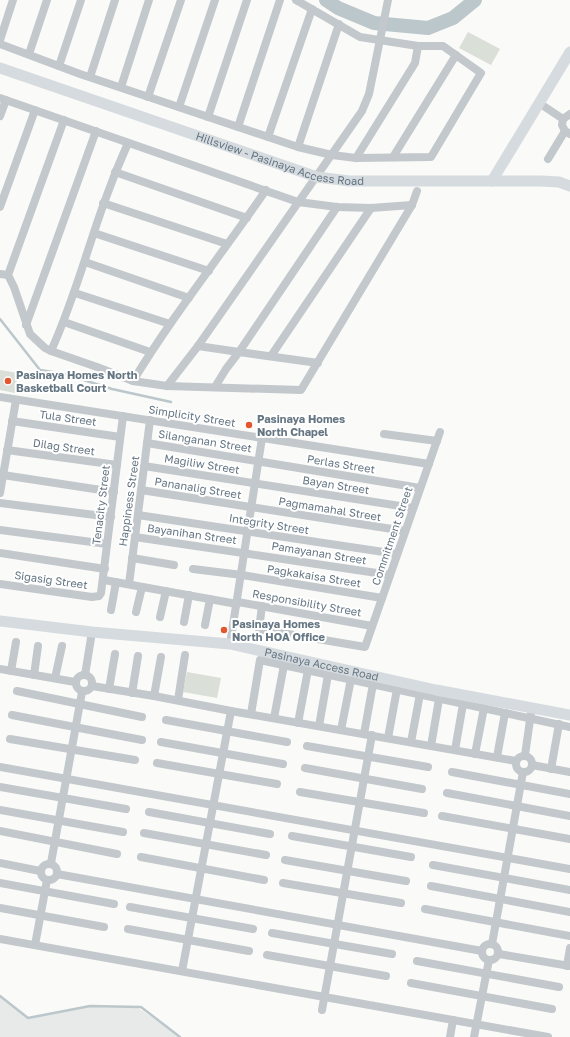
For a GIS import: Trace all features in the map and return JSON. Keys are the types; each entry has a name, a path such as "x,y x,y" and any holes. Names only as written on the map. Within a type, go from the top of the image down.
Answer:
{"street":[{"path":"0,40 13,0"},
{"path":"29,54 47,0"},
{"path":"59,66 81,0"},
{"path":"90,77 115,0"},
{"path":"121,87 149,0"},
{"path":"148,97 181,0"},
{"path":"179,107 215,0"},
{"path":"208,117 247,0"},
{"path":"238,127 280,0"},
{"path":"0,44 90,77 298,147 332,155 356,158 431,157 480,73 443,46 418,46 360,37 296,0"},
{"path":"167,386 198,346 362,111 369,94 388,0"},
{"path":"268,137 312,9"},
{"path":"298,147 339,24"},
{"path":"356,158 415,63 418,46"},
{"path":"492,181 570,52"},
{"path":"393,157 456,56"},
{"name":"Hillsview - Pasinaya Access Road","path":"0,68 316,177 349,181 541,181 559,182 570,186"},
{"path":"0,116 3,99 298,202 337,207 372,208 412,205"},
{"path":"539,103 567,117 562,125 567,132 548,159"},
{"path":"0,206 35,110"},
{"path":"64,120 4,275 14,287 30,334 44,348 97,366 133,381 167,386 301,390 412,205 417,191"},
{"path":"26,325 96,131"},
{"path":"51,351 64,322 85,262 103,203 128,143"},
{"path":"115,172 247,218"},
{"path":"133,381 150,352 266,190"},
{"path":"103,203 227,244"},
{"path":"215,388 226,369 337,207"},
{"path":"271,356 372,208"},
{"path":"94,233 209,270"},
{"path":"85,262 189,298"},
{"path":"74,293 170,324"},
{"path":"64,322 150,352"},
{"path":"198,346 318,363"},
{"name":"Simplicity Street","path":"0,397 429,464"},
{"path":"0,493 16,400"},
{"name":"Tenacity Street","path":"99,596 104,580 122,416"},
{"name":"Happiness Street","path":"129,584 150,420"},
{"name":"Tula Street","path":"12,421 120,437"},
{"name":"Commitment Street","path":"262,606 259,629 365,647 440,432"},
{"path":"384,434 437,441"},
{"path":"230,644 238,603 262,438"},
{"name":"Silanganan Street","path":"147,443 259,461"},
{"name":"Dilag Street","path":"7,450 117,465"},
{"name":"Perlas Street","path":"259,461 420,488"},
{"name":"Magiliw Street","path":"144,466 256,483"},
{"path":"3,475 114,492"},
{"name":"Bayan Street","path":"256,483 413,508"},
{"name":"Pananalig Street","path":"141,490 252,508"},
{"path":"0,502 111,517"},
{"name":"Pagmamahal Street","path":"252,508 405,531"},
{"name":"Integrity Street","path":"138,515 397,554"},
{"path":"0,530 107,544"},
{"name":"Bayanihan Street","path":"135,537 245,553"},
{"path":"0,553 105,569"},
{"name":"Pamayanan Street","path":"245,553 390,576"},
{"path":"132,558 174,565"},
{"name":"Pagkakaisa Street","path":"193,569 242,575 382,598"},
{"name":"Responsibility Street","path":"104,580 372,626"},
{"path":"111,610 116,582"},
{"name":"Sigasig Street","path":"0,584 92,597 99,596"},
{"path":"136,612 142,587"},
{"path":"160,617 166,591"},
{"path":"184,622 189,595"},
{"path":"205,625 210,599"},
{"name":"Pasinaya Access Road","path":"0,621 92,632 230,644 531,713 570,715"},
{"path":"85,675 92,632"},
{"path":"11,671 16,642"},
{"path":"34,675 38,646"},
{"path":"55,678 62,646"},
{"path":"109,689 115,654"},
{"path":"178,700 185,655"},
{"path":"132,693 138,656"},
{"path":"154,696 161,657"},
{"path":"251,714 260,660 505,713 531,713 558,724 570,727"},
{"path":"274,718 284,665"},
{"path":"0,669 75,682"},
{"path":"298,723 308,670"},
{"path":"319,726 328,674"},
{"path":"75,682 80,676 85,675"},
{"path":"82,692 89,690 92,686 92,680 85,675"},
{"path":"341,730 350,679"},
{"path":"75,682 76,687 82,692"},
{"path":"322,1010 368,757 368,735 373,684"},
{"path":"92,686 516,761"},
{"path":"388,738 397,690"},
{"path":"17,691 142,717"},
{"path":"51,864 82,692"},
{"path":"412,742 420,694"},
{"path":"431,746 439,699"},
{"path":"454,750 463,704"},
{"path":"476,754 484,708"},
{"path":"182,971 231,711"},
{"path":"497,757 505,713"},
{"path":"525,756 531,713"},
{"path":"12,715 142,740"},
{"path":"166,720 287,742"},
{"path":"551,769 558,724"},
{"path":"10,739 135,760"},
{"path":"161,742 283,764"},
{"path":"307,746 428,767"},
{"path":"520,756 525,756 530,758 532,766 529,771 523,772 516,768 516,761 520,756"},
{"path":"158,762 277,784"},
{"path":"532,766 570,772"},
{"path":"0,767 570,869"},
{"path":"305,768 422,789"},
{"path":"452,772 570,794"},
{"path":"492,944 523,772"},
{"path":"0,787 126,809"},
{"path":"300,792 424,813"},
{"path":"447,793 570,816"},
{"path":"0,810 124,832"},
{"path":"149,812 270,834"},
{"path":"442,816 570,840"},
{"path":"0,831 117,854"},
{"path":"144,833 266,855"},
{"path":"292,836 411,857"},
{"path":"141,857 264,880"},
{"path":"285,860 406,881"},
{"path":"0,863 40,871"},
{"path":"45,864 51,864 55,866 57,874 54,879 47,880 41,876 40,871 45,864"},
{"path":"433,864 570,890"},
{"path":"57,874 482,950"},
{"path":"35,945 47,880"},
{"path":"283,882 401,903"},
{"path":"0,883 114,904"},
{"path":"431,886 570,912"},
{"path":"130,907 253,929"},
{"path":"0,908 104,927"},
{"path":"425,909 570,936"},
{"path":"128,929 249,951"},
{"path":"272,933 392,954"},
{"path":"0,938 548,1037"},
{"path":"482,950 484,946 492,944 497,946 499,954"},
{"path":"499,954 568,966 570,948"},
{"path":"482,950 484,958 489,960 495,959 499,954"},
{"path":"267,955 386,976"},
{"path":"474,1037 489,960"},
{"path":"416,961 559,987"},
{"path":"410,983 552,1009"},
{"path":"450,1037 453,1020"}],"shaded area":[{"path":"468,32 500,49 491,65 459,48"},
{"name":"Pasinaya Homes North Basketball Court","path":"0,370 18,373 15,393 0,390"},
{"path":"187,672 221,678 217,698 183,692"},
{"path":"0,996 28,1018 87,1006 137,1007 180,1037 0,1037"}],"waterway":[{"path":"326,0 338,8 374,23 428,28 453,18 475,0"},
{"path":"0,319 40,370 65,374 112,389 171,402"},
{"path":"0,996 28,1018 90,1006 141,1007 180,1037"}],"place":[{"name":"Pasinaya Homes North Basketball Court","path":"8,381"},
{"name":"Pasinaya Homes North Chapel","path":"249,425"},
{"name":"Pasinaya Homes North HOA Office","path":"224,630"}]}
